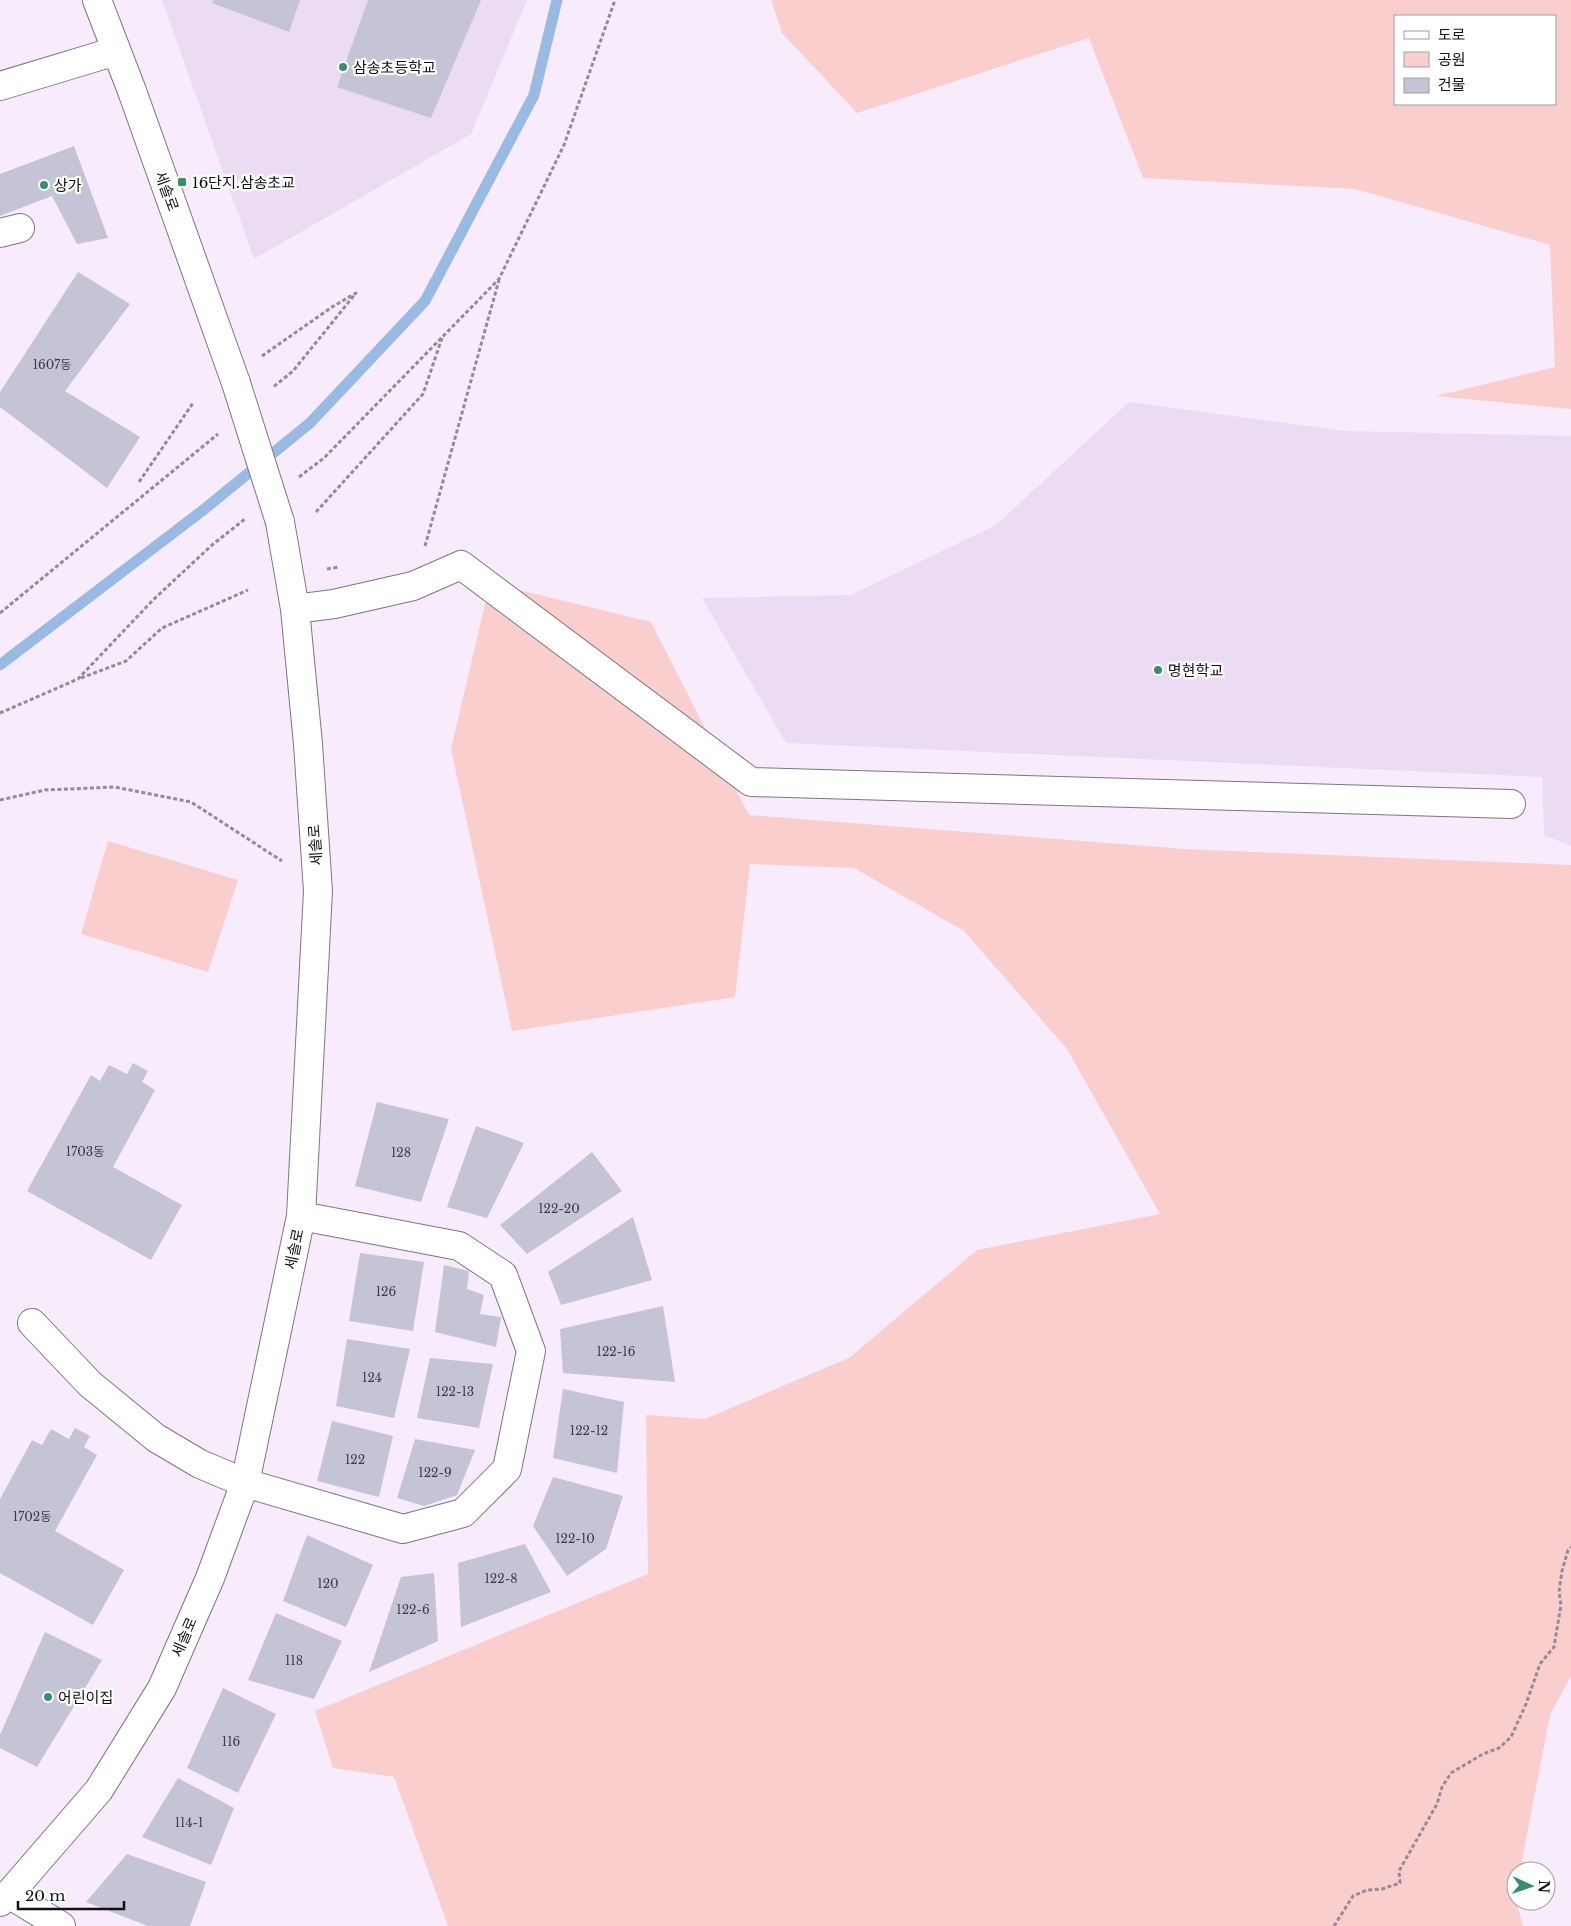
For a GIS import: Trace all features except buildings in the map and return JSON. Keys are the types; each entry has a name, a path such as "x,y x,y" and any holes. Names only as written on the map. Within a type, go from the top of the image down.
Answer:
{"street":[{"name":"세솔로","path":"5,1898 99,1790 162,1688 210,1578 245,1483 301,1216 318,891 308,744 295,609 280,522 236,383 97,0"},
{"path":"0,86 116,51"},
{"path":"295,609 334,604 413,586 461,565 751,782 1511,804"},
{"path":"32,1323 90,1384 156,1438 200,1464 245,1483 403,1529 463,1513 507,1469 531,1351 503,1276 459,1246 301,1216"},
{"path":"5,1898 61,1926"}],"path":[{"path":"423,554 499,279 564,145 615,0"},
{"path":"294,481 324,458 499,279"},
{"path":"262,356 332,307 356,293 293,371 271,390"},
{"path":"316,512 424,394 443,335"},
{"path":"139,482 193,403"},
{"path":"0,613 219,433"},
{"path":"78,679 160,594 212,545 249,516"},
{"path":"327,569 346,566"},
{"path":"0,713 78,679 126,661 162,628 248,590"},
{"path":"0,800 45,790 115,787 191,802 287,864"},
{"path":"1334,1926 1353,1896 1367,1890 1382,1889 1400,1883 1399,1871 1438,1804 1442,1787 1452,1773 1483,1754 1500,1748 1511,1736 1526,1704 1540,1664 1554,1647 1561,1605 1559,1592 1562,1571 1568,1550 1571,1547"}],"shaded area":[{"name":"삼송초등학교","path":"162,0 527,0 471,134 254,259"},
{"name":"명현학교","path":"1129,402 1345,431 1571,436 1571,846 1544,835 1542,777 786,743 702,598 851,595 996,525"}],"green space":[{"path":"771,0 1571,0 1571,409 1436,396 1555,367 1550,245 1355,189 1143,178 1089,38 857,113 782,33"},
{"path":"490,583 651,622 749,815 1184,849 1571,865 1571,1676 1550,1715 1522,1861 1506,1861 1506,1911 1519,1911 1523,1926 448,1926 394,1777 333,1768 315,1711 648,1574 646,1415 705,1419 849,1358 977,1250 1160,1214 1067,1049 964,931 854,868 750,864 735,997 512,1031 451,749"},
{"path":"108,841 238,880 208,972 81,934"}],"waterway":[{"path":"0,665 202,511 310,423 425,301 534,95 557,0"}],"place":[{"name":"삼송초등학교","path":"343,67"},
{"name":"16단지.삼송초교","path":"182,182"},
{"name":"상가","path":"44,185"},
{"name":"명현학교","path":"1158,670"},
{"name":"어린이집","path":"48,1697"}]}
